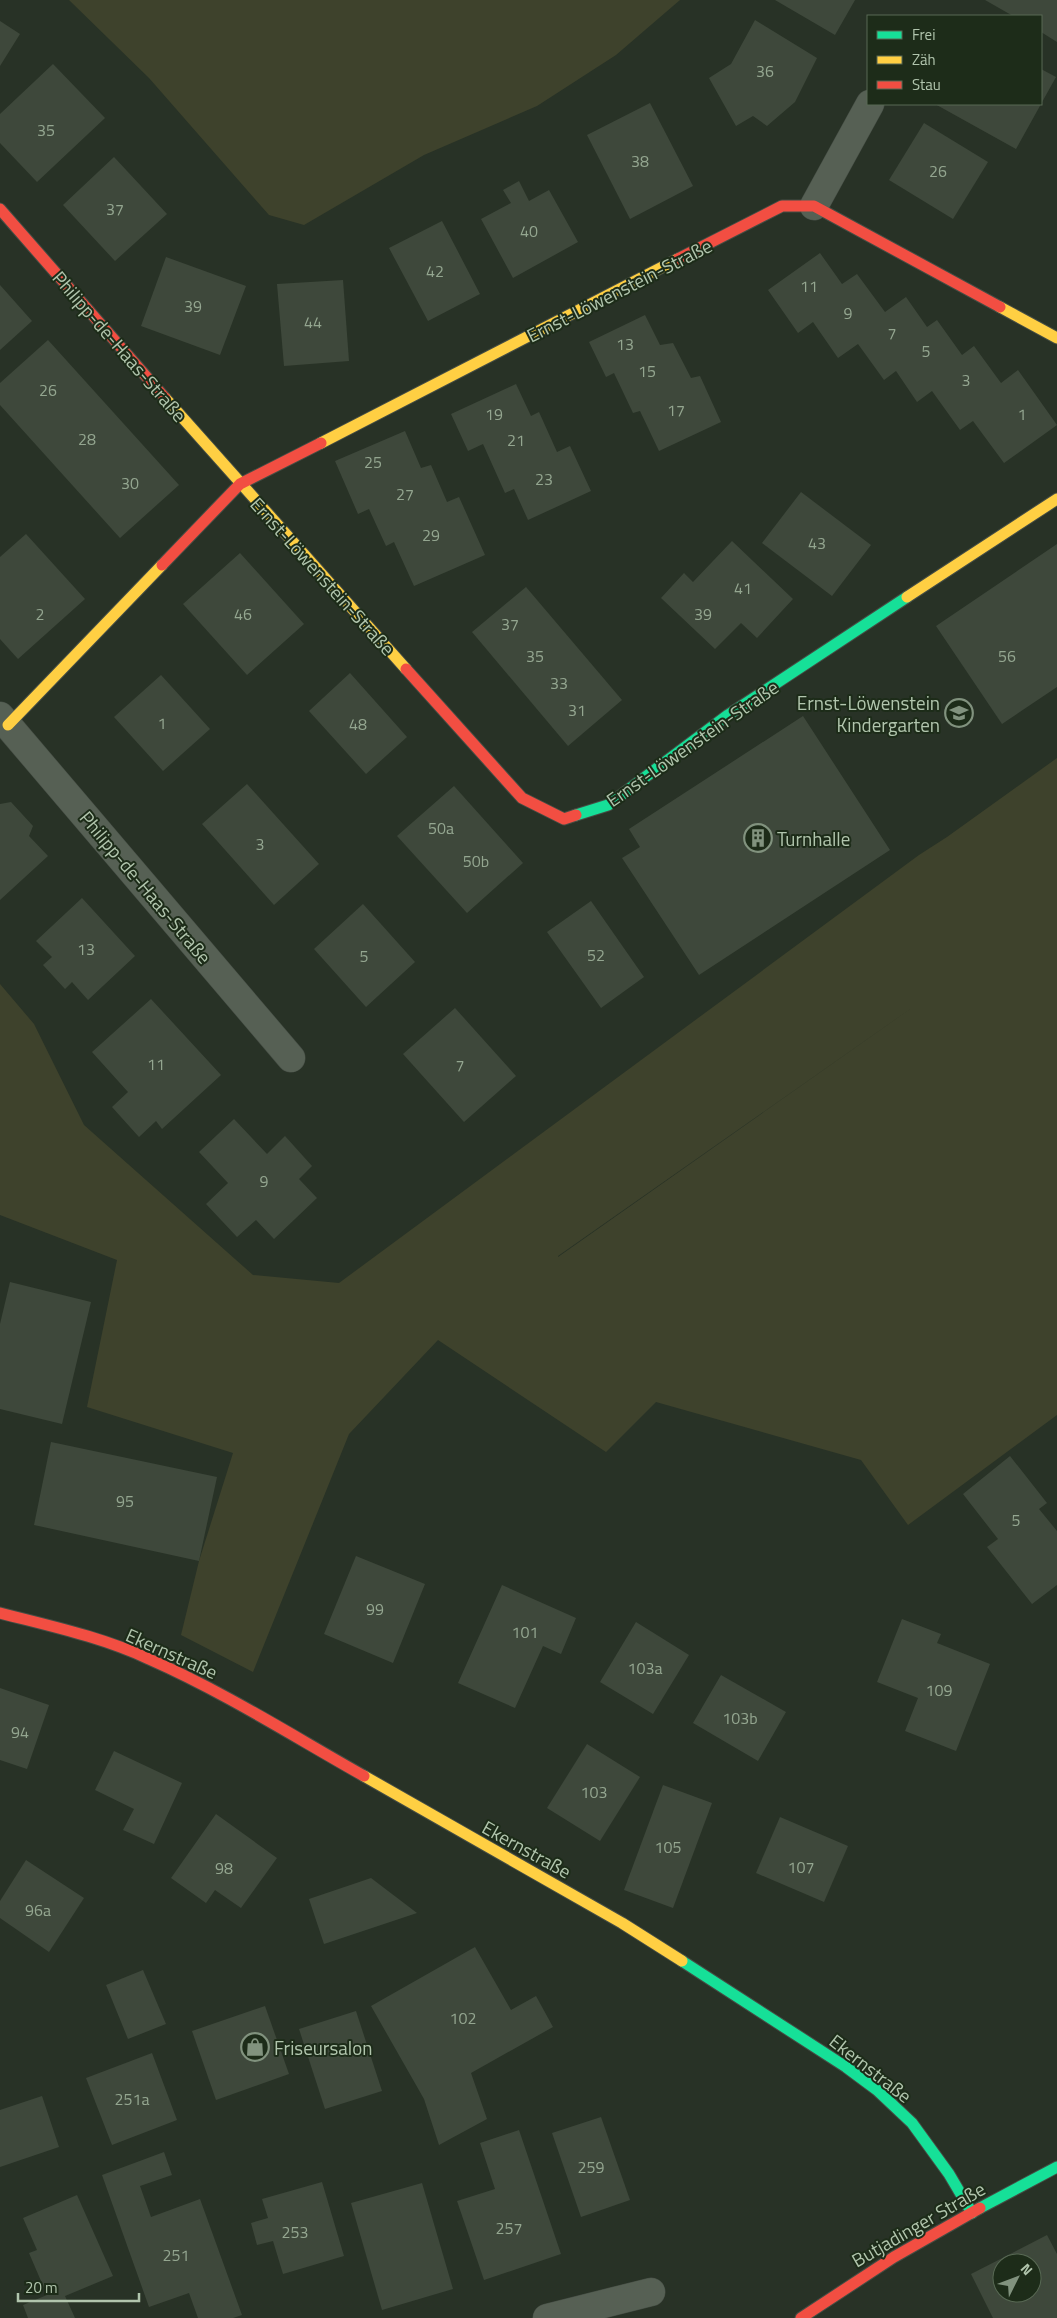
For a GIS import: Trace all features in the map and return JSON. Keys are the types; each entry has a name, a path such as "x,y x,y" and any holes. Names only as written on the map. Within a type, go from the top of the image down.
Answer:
{"street":[{"path":"814,206 869,105"},
{"name":"Ernst-Löwenstein-Straße","path":"4,720 240,484 782,206 814,206 1057,338"},
{"name":"Philipp-de-Haas-Straße","path":"0,209 240,484"},
{"name":"Ernst-Löwenstein-Straße","path":"240,484 522,798 564,819 608,805 728,715 1057,499"},
{"name":"Philipp-de-Haas-Straße","path":"4,720 291,1058"},
{"name":"Ekernstraße","path":"0,1613 80,1634 148,1658 173,1670 215,1691 276,1728 622,1923 769,2016 877,2090 912,2123 949,2174 972,2213"},
{"name":"Butjadinger Straße","path":"801,2318 841,2288 1057,2167"},
{"path":"547,2318 651,2292"}],"green space":[{"path":"69,0 680,0 616,55 537,106 424,155 304,225 269,215 149,78"},
{"path":"1057,758 1057,1415 908,1525 861,1460 656,1402 606,1452 438,1340 349,1434 253,1672 181,1635 199,1561 233,1453 87,1407 117,1260 0,1215 0,984 34,1024 84,1125 253,1275 339,1283 919,855","holes":["923,1000 558,1257 558,1256"]}],"building":[{"path":"775,0 855,0 835,35"},
{"path":"985,0 1057,0 1057,42 1042,33 1042,15 1011,15"},
{"path":"755,20 817,58 795,102 767,126 753,116 736,126 709,78 731,64"},
{"path":"0,21 20,34 0,66"},
{"path":"53,64 105,118 37,182 0,143 0,114"},
{"path":"1042,70 1056,77 1042,102"},
{"path":"650,103 693,186 630,219 587,135"},
{"path":"937,105 1040,105 1016,149"},
{"path":"924,123 988,162 953,219 889,180"},
{"path":"114,157 167,214 115,261 63,205"},
{"path":"519,181 529,201 549,190 578,242 513,278 481,219 511,203 503,190"},
{"path":"442,221 480,294 428,321 389,248"},
{"path":"820,253 842,284 857,274 885,312 906,297 927,327 937,320 962,355 974,346 1001,383 1018,370 1057,425 1004,463 973,421 960,430 932,391 917,402 896,371 884,380 858,344 838,358 813,322 798,333 768,290"},
{"path":"166,257 246,286 220,355 141,326"},
{"path":"343,280 349,361 284,366 277,284"},
{"path":"0,285 32,321 0,350"},
{"path":"645,315 660,345 673,343 691,378 700,376 721,422 659,451 640,411 633,413 614,373 606,377 589,342"},
{"path":"48,340 179,485 120,538 0,405 0,383"},
{"path":"516,384 531,416 539,412 557,452 570,446 591,491 528,520 514,489 505,493 483,444 468,451 451,414"},
{"path":"405,431 421,468 431,465 447,502 459,497 485,555 414,586 394,542 386,546 369,509 358,514 335,461"},
{"path":"801,492 871,545 832,596 762,543"},
{"path":"26,534 85,599 18,659 0,639 0,557"},
{"path":"732,541 793,599 757,638 741,623 715,649 661,598 684,573 693,582"},
{"path":"1057,544 1057,687 1002,724 936,626"},
{"path":"240,553 304,624 247,675 183,604"},
{"path":"526,587 622,700 568,746 472,632"},
{"path":"350,673 407,737 366,774 309,711"},
{"path":"161,675 210,729 163,771 114,717"},
{"name":"Turnhalle","path":"803,716 890,850 699,975 622,858 640,847 629,829"},
{"path":"247,784 319,864 274,905 202,824"},
{"path":"454,786 523,863 467,913 397,836"},
{"path":"11,802 33,826 29,836 48,856 0,900 0,804"},
{"path":"82,898 135,956 88,1000 72,982 65,989 43,965 52,957 36,941"},
{"path":"591,901 644,977 601,1008 547,932"},
{"path":"363,904 415,962 366,1007 314,949"},
{"path":"151,999 221,1075 162,1129 156,1121 139,1137 112,1107 128,1092 92,1052"},
{"path":"455,1008 516,1076 464,1122 403,1054"},
{"path":"234,1119 267,1154 285,1136 312,1166 299,1179 317,1198 274,1239 256,1220 237,1237 206,1204 228,1183 199,1152"},
{"path":"10,1282 91,1302 62,1424 0,1409 0,1324"},
{"path":"51,1442 217,1477 199,1561 34,1525"},
{"path":"1010,1456 1047,1503 1039,1509 1057,1531 1057,1585 1032,1604 987,1547 998,1539 963,1494"},
{"path":"356,1556 425,1584 393,1663 324,1634"},
{"path":"502,1585 576,1618 561,1654 543,1646 515,1708 458,1683"},
{"path":"902,1619 941,1634 937,1643 990,1664 956,1751 905,1731 918,1698 877,1682"},
{"path":"636,1622 689,1655 653,1714 600,1682"},
{"path":"721,1675 786,1712 758,1761 693,1723"},
{"path":"0,1688 49,1705 27,1769 0,1760"},
{"path":"587,1744 640,1777 600,1841 547,1808"},
{"path":"114,1751 182,1783 154,1844 123,1830 134,1809 95,1790"},
{"path":"663,1785 712,1803 673,1908 624,1890"},
{"path":"216,1814 277,1858 241,1908 215,1890 206,1903 171,1878"},
{"path":"780,1817 848,1846 824,1902 756,1873"},
{"path":"26,1860 84,1898 49,1952 0,1918 0,1901"},
{"path":"371,1878 417,1913 324,1944 309,1899"},
{"path":"475,1947 511,2010 536,1996 553,2027 471,2073 487,2119 439,2145 424,2099 371,2006"},
{"path":"143,1970 166,2024 128,2039 106,1985"},
{"path":"265,2006 289,2074 216,2100 192,2031"},
{"path":"356,2011 382,2091 325,2109 299,2029"},
{"path":"152,2053 177,2120 112,2145 86,2078"},
{"path":"42,2096 59,2147 0,2167 0,2110"},
{"path":"601,2117 630,2200 581,2217 552,2133"},
{"path":"519,2130 561,2254 484,2280 457,2201 495,2189 480,2143"},
{"path":"164,2152 172,2175 140,2186 151,2217 200,2199 242,2315 233,2318 198,2318 189,2293 149,2307 102,2175"},
{"path":"322,2182 344,2256 283,2274 273,2241 257,2245 251,2223 268,2218 262,2199"},
{"path":"422,2183 453,2289 382,2310 351,2203"},
{"path":"77,2195 113,2276 65,2296 75,2318 28,2318 23,2305 47,2295 29,2253 37,2250 23,2218"},
{"path":"1047,2235 1057,2254 1057,2318 993,2318 971,2274 992,2263 992,2303 1042,2303 1042,2253 1012,2253"}],"traffic: fast":[{"path":"576,815 608,805 728,715 907,597"},
{"path":"682,1961 846,2067 877,2090 912,2123 949,2174 972,2213"},
{"path":"980,2208 1057,2167"}],"traffic: slow":[{"path":"321,443 678,259"},
{"path":"1000,307 1057,338"},
{"path":"165,398 406,669"},
{"path":"907,597 1057,499"},
{"path":"8,725 162,565"},
{"path":"364,1776 622,1923 682,1961"}],"traffic: jam":[{"path":"678,259 782,206 814,206 1000,307"},
{"path":"0,209 165,398"},
{"path":"162,565 240,484 321,443"},
{"path":"406,669 522,798 564,819 576,815"},
{"path":"0,1613 94,1638 149,1659 231,1700 364,1776"},
{"path":"801,2318 894,2257 980,2208"}],"place":[{"name":"Ernst-Löwenstein Kindergarten","path":"959,713"},
{"name":"Turnhalle","path":"758,838"},
{"name":"Friseursalon","path":"255,2047"}]}
